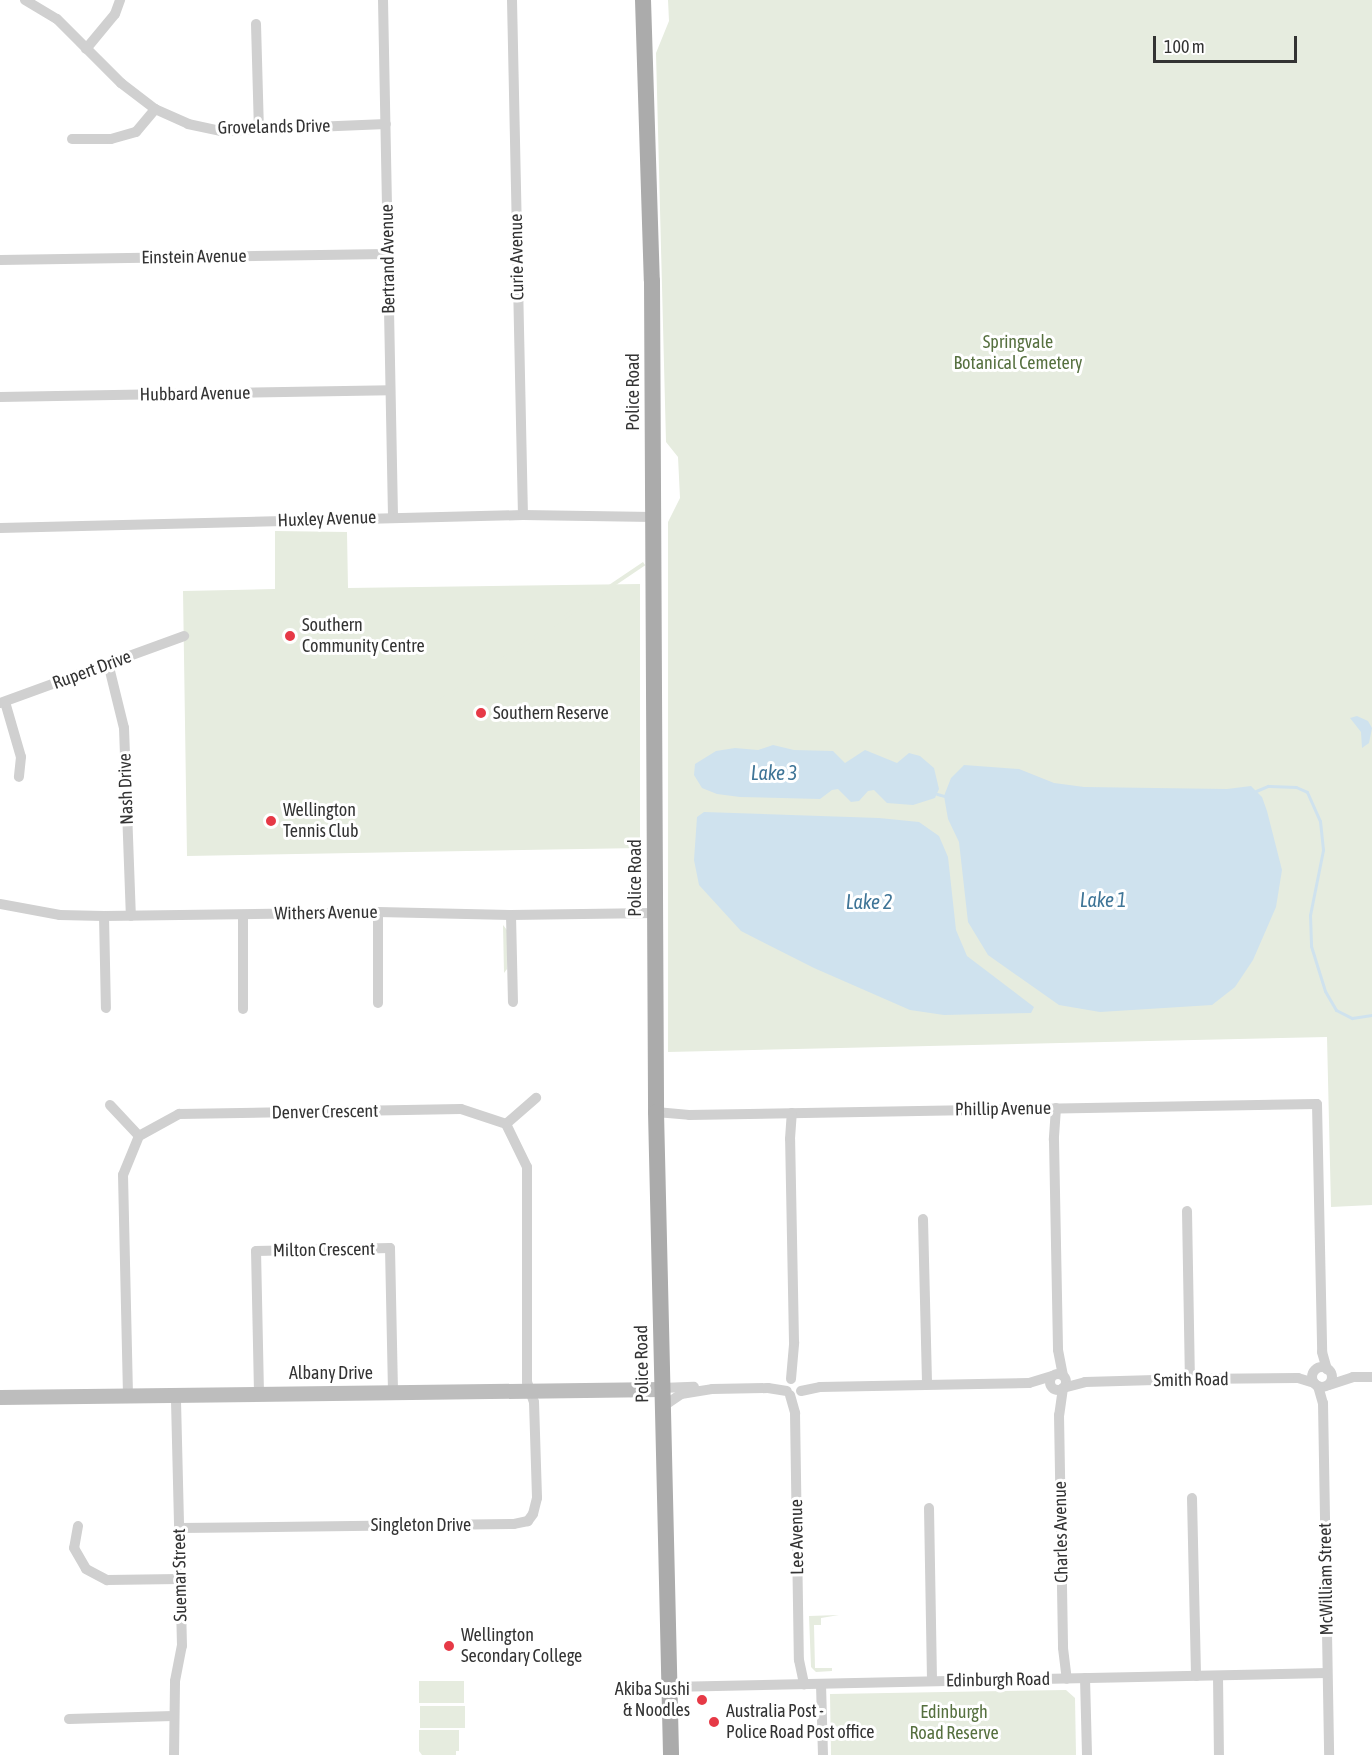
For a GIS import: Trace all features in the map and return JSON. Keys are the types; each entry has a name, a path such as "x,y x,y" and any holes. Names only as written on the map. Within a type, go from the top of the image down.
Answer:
{"main road":[{"name":"Police Road","path":"643,0 652,281 656,1115 671,1755"}],"street":[{"name":"Grovelands Drive","path":"25,0 57,19 121,83 155,109 188,124 221,131 386,124"},
{"path":"86,49 115,14 120,0"},
{"name":"Bertrand Avenue","path":"383,0 393,517"},
{"name":"Curie Avenue","path":"512,0 523,514"},
{"path":"256,24 259,129"},
{"path":"72,139 111,139 136,132 155,109"},
{"name":"Einstein Avenue","path":"0,260 387,254"},
{"name":"Hubbard Avenue","path":"0,397 390,390"},
{"name":"Huxley Avenue","path":"0,528 523,514 653,517"},
{"name":"Rupert Drive","path":"2,703 184,636"},
{"name":"Nash Drive","path":"108,663 124,728 131,916"},
{"path":"2,703 21,757 19,777"},
{"name":"Withers Avenue","path":"0,904 60,915 104,916 378,912 511,915 654,913"},
{"path":"378,912 378,1003"},
{"path":"243,915 243,1009"},
{"path":"511,915 513,1002"},
{"path":"104,916 106,1008"},
{"path":"530,1390 527,1382 527,1167 506,1124 536,1098"},
{"name":"Phillip Avenue","path":"656,1115 681,1118 689,1115 1317,1104"},
{"name":"McWilliam Street","path":"1317,1104 1329,1755"},
{"path":"110,1105 139,1136 123,1176 128,1395"},
{"name":"Charles Avenue","path":"1053,1108 1064,1679"},
{"name":"Denver Crescent","path":"139,1136 179,1114 461,1109 506,1124"},
{"name":"Lee Avenue","path":"788,1113 800,1684"},
{"path":"1187,1211 1190,1379"},
{"path":"923,1219 927,1384"},
{"name":"Milton Crescent","path":"259,1393 256,1251 390,1248 393,1392"},
{"path":"1322,1377 1372,1377"},
{"name":"Smith Road","path":"1058,1382 1322,1377"},
{"path":"662,1407 681,1395 711,1389 1058,1382"},
{"path":"661,1389 703,1386 711,1389"},
{"name":"Albany Drive","path":"0,1397 661,1389"},
{"name":"Singleton Drive","path":"179,1527 514,1524 528,1521 533,1514 537,1498 534,1402 530,1390"},
{"name":"Suemar Street","path":"174,1755 173,1716 182,1646 176,1395"},
{"path":"1192,1498 1196,1676"},
{"path":"930,1508 932,1681"},
{"path":"78,1526 74,1548 86,1569 107,1580 179,1579"},
{"name":"Edinburgh Road","path":"669,1687 1327,1673"},
{"path":"1218,1676 1219,1755"},
{"path":"1086,1678 1086,1755"},
{"path":"821,1684 823,1755"},
{"path":"69,1719 173,1716"}],"green space":[{"name":"Springvale Botanical Cemetery","path":"668,0 1372,0 1372,1205 1331,1207 1327,1037 668,1052 668,522 680,498 678,457 666,442 656,53 669,21"},
{"name":"Southern Reserve","path":"275,531 347,532 348,588 640,584 640,848 187,856 183,591 275,589"},
{"path":"643,562 645,565 435,707 432,704"},
{"path":"503,925 507,930 507,969 504,973"},
{"path":"839,1615 821,1618 821,1625 814,1625 815,1668 832,1668 832,1671 816,1672 811,1667 809,1616"},
{"path":"419,1681 464,1681 464,1703 419,1703"},
{"name":"Edinburgh Road Reserve","path":"1066,1690 1075,1698 1076,1755 831,1755 830,1694"},
{"path":"420,1706 465,1706 465,1728 420,1728"},
{"path":"419,1730 459,1730 459,1751 456,1751 456,1755 422,1755 419,1751"}],"water":[{"path":"1357,716 1368,721 1372,728 1369,743 1362,748 1361,732 1350,718"},
{"name":"Lake 3","path":"773,745 794,750 833,751 845,763 865,750 897,763 909,753 920,756 934,768 939,789 935,798 913,805 887,803 874,790 868,791 859,801 851,802 838,789 832,790 820,799 740,797 717,794 702,788 694,775 695,764 716,751 735,748 758,750"},
{"name":"Lake 1","path":"964,765 1019,769 1054,783 1084,787 1227,789 1251,786 1262,797 1282,870 1276,907 1253,960 1235,987 1212,1005 1100,1012 1059,1005 988,955 968,922 959,842 948,819 944,796 951,778"},
{"name":"Lake 2","path":"704,812 879,818 919,822 939,836 948,857 956,930 967,956 1034,1007 1031,1013 944,1015 910,1010 814,968 741,931 699,885 694,860 697,817"}],"waterway":[{"path":"1256,791 1268,786 1296,787 1307,792 1320,821 1323,850 1310,915 1311,946 1325,991 1336,1010 1352,1018 1372,1015"},
{"path":"937,794 944,796"}],"place":[{"name":"Southern Community Centre","path":"290,636"},
{"name":"Southern Reserve","path":"481,713"},
{"name":"Wellington Tennis Club","path":"271,821"},
{"name":"Wellington Secondary College","path":"449,1646"},
{"name":"Akiba Sushi & Noodles","path":"702,1700"},
{"name":"Australia Post - Police Road Post office","path":"714,1722"}]}
